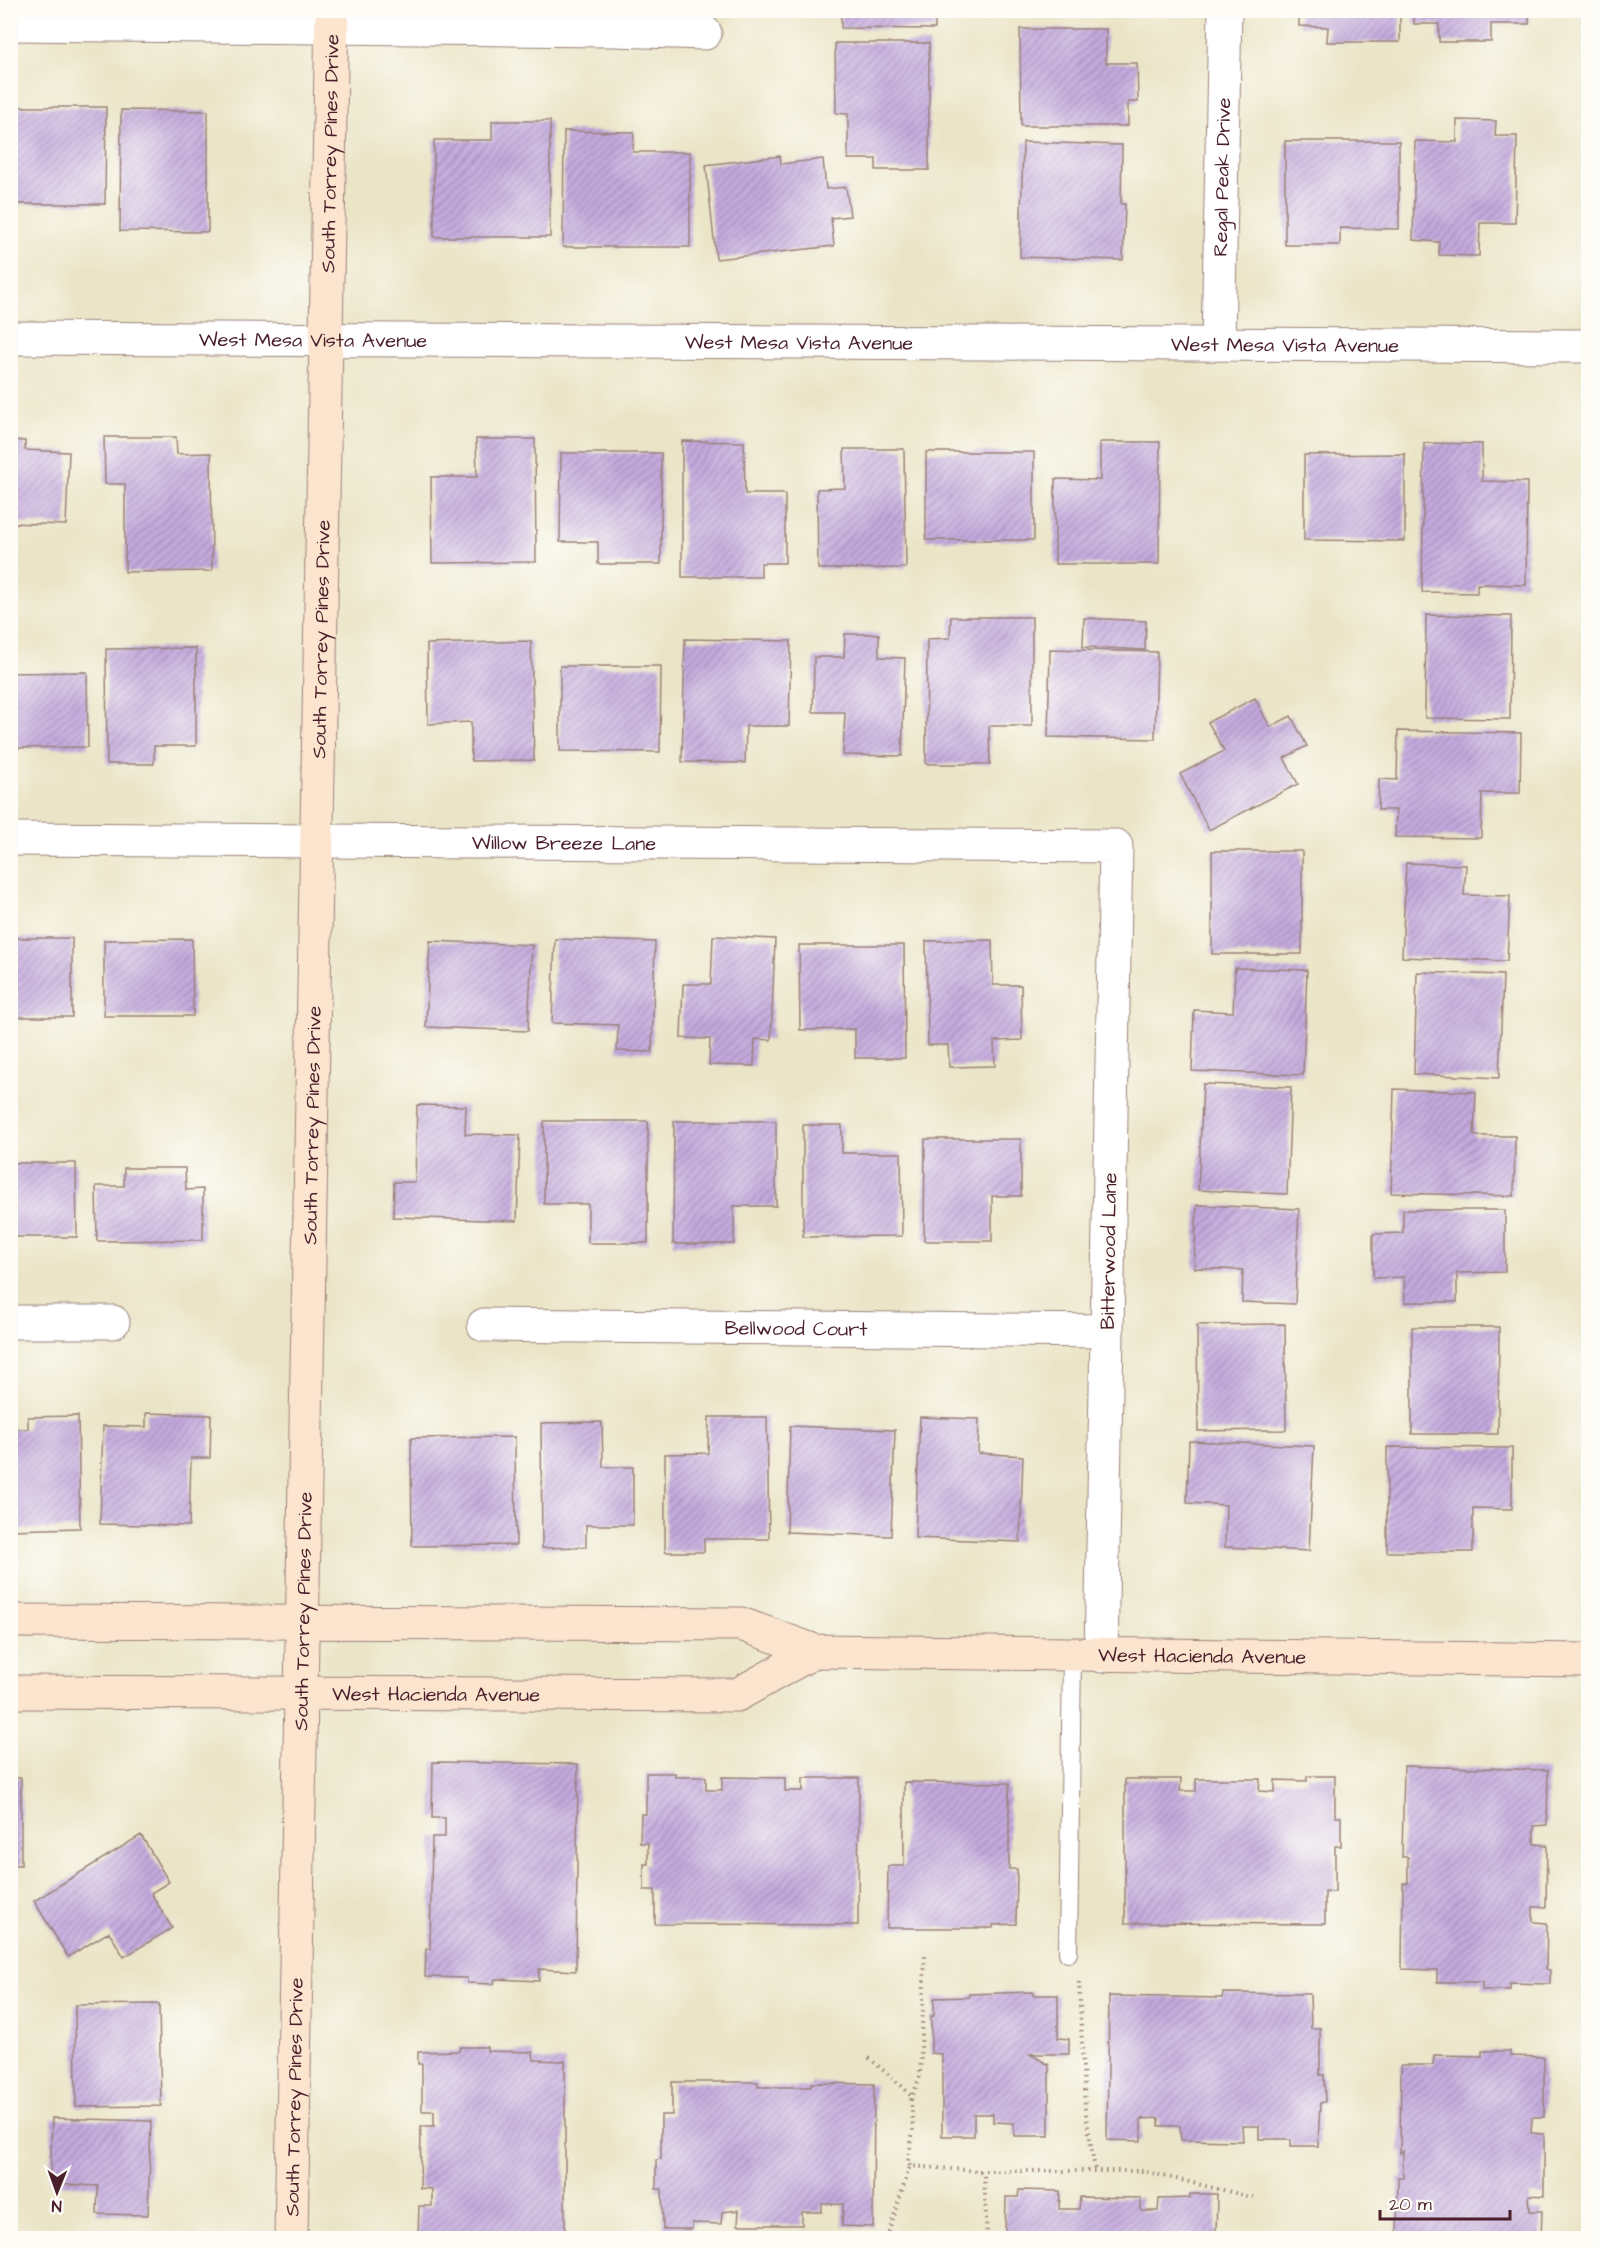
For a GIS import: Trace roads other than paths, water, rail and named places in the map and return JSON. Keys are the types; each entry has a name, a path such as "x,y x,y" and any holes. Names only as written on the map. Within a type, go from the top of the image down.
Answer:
{"main road":[{"name":"South Torrey Pines Drive","path":"291,2238 332,19"},
{"name":"West Hacienda Avenue","path":"10,1621 741,1624 815,1651 1588,1660"},
{"name":"West Hacienda Avenue","path":"10,1692 737,1695 815,1651"}],"street":[{"name":"Regal Peak Drive","path":"1218,343 1225,10"},
{"path":"10,24 332,19 705,33"},
{"name":"West Mesa Vista Avenue","path":"10,338 1588,346"},
{"name":"Willow Breeze Lane","path":"10,839 1116,846"},
{"name":"Bitterwood Lane","path":"1087,1655 1107,1331 1116,846"},
{"path":"10,1322 113,1322"},
{"name":"Bellwood Court","path":"484,1325 1107,1331"}],"lane":[{"path":"1068,1953 1087,1655"}]}
